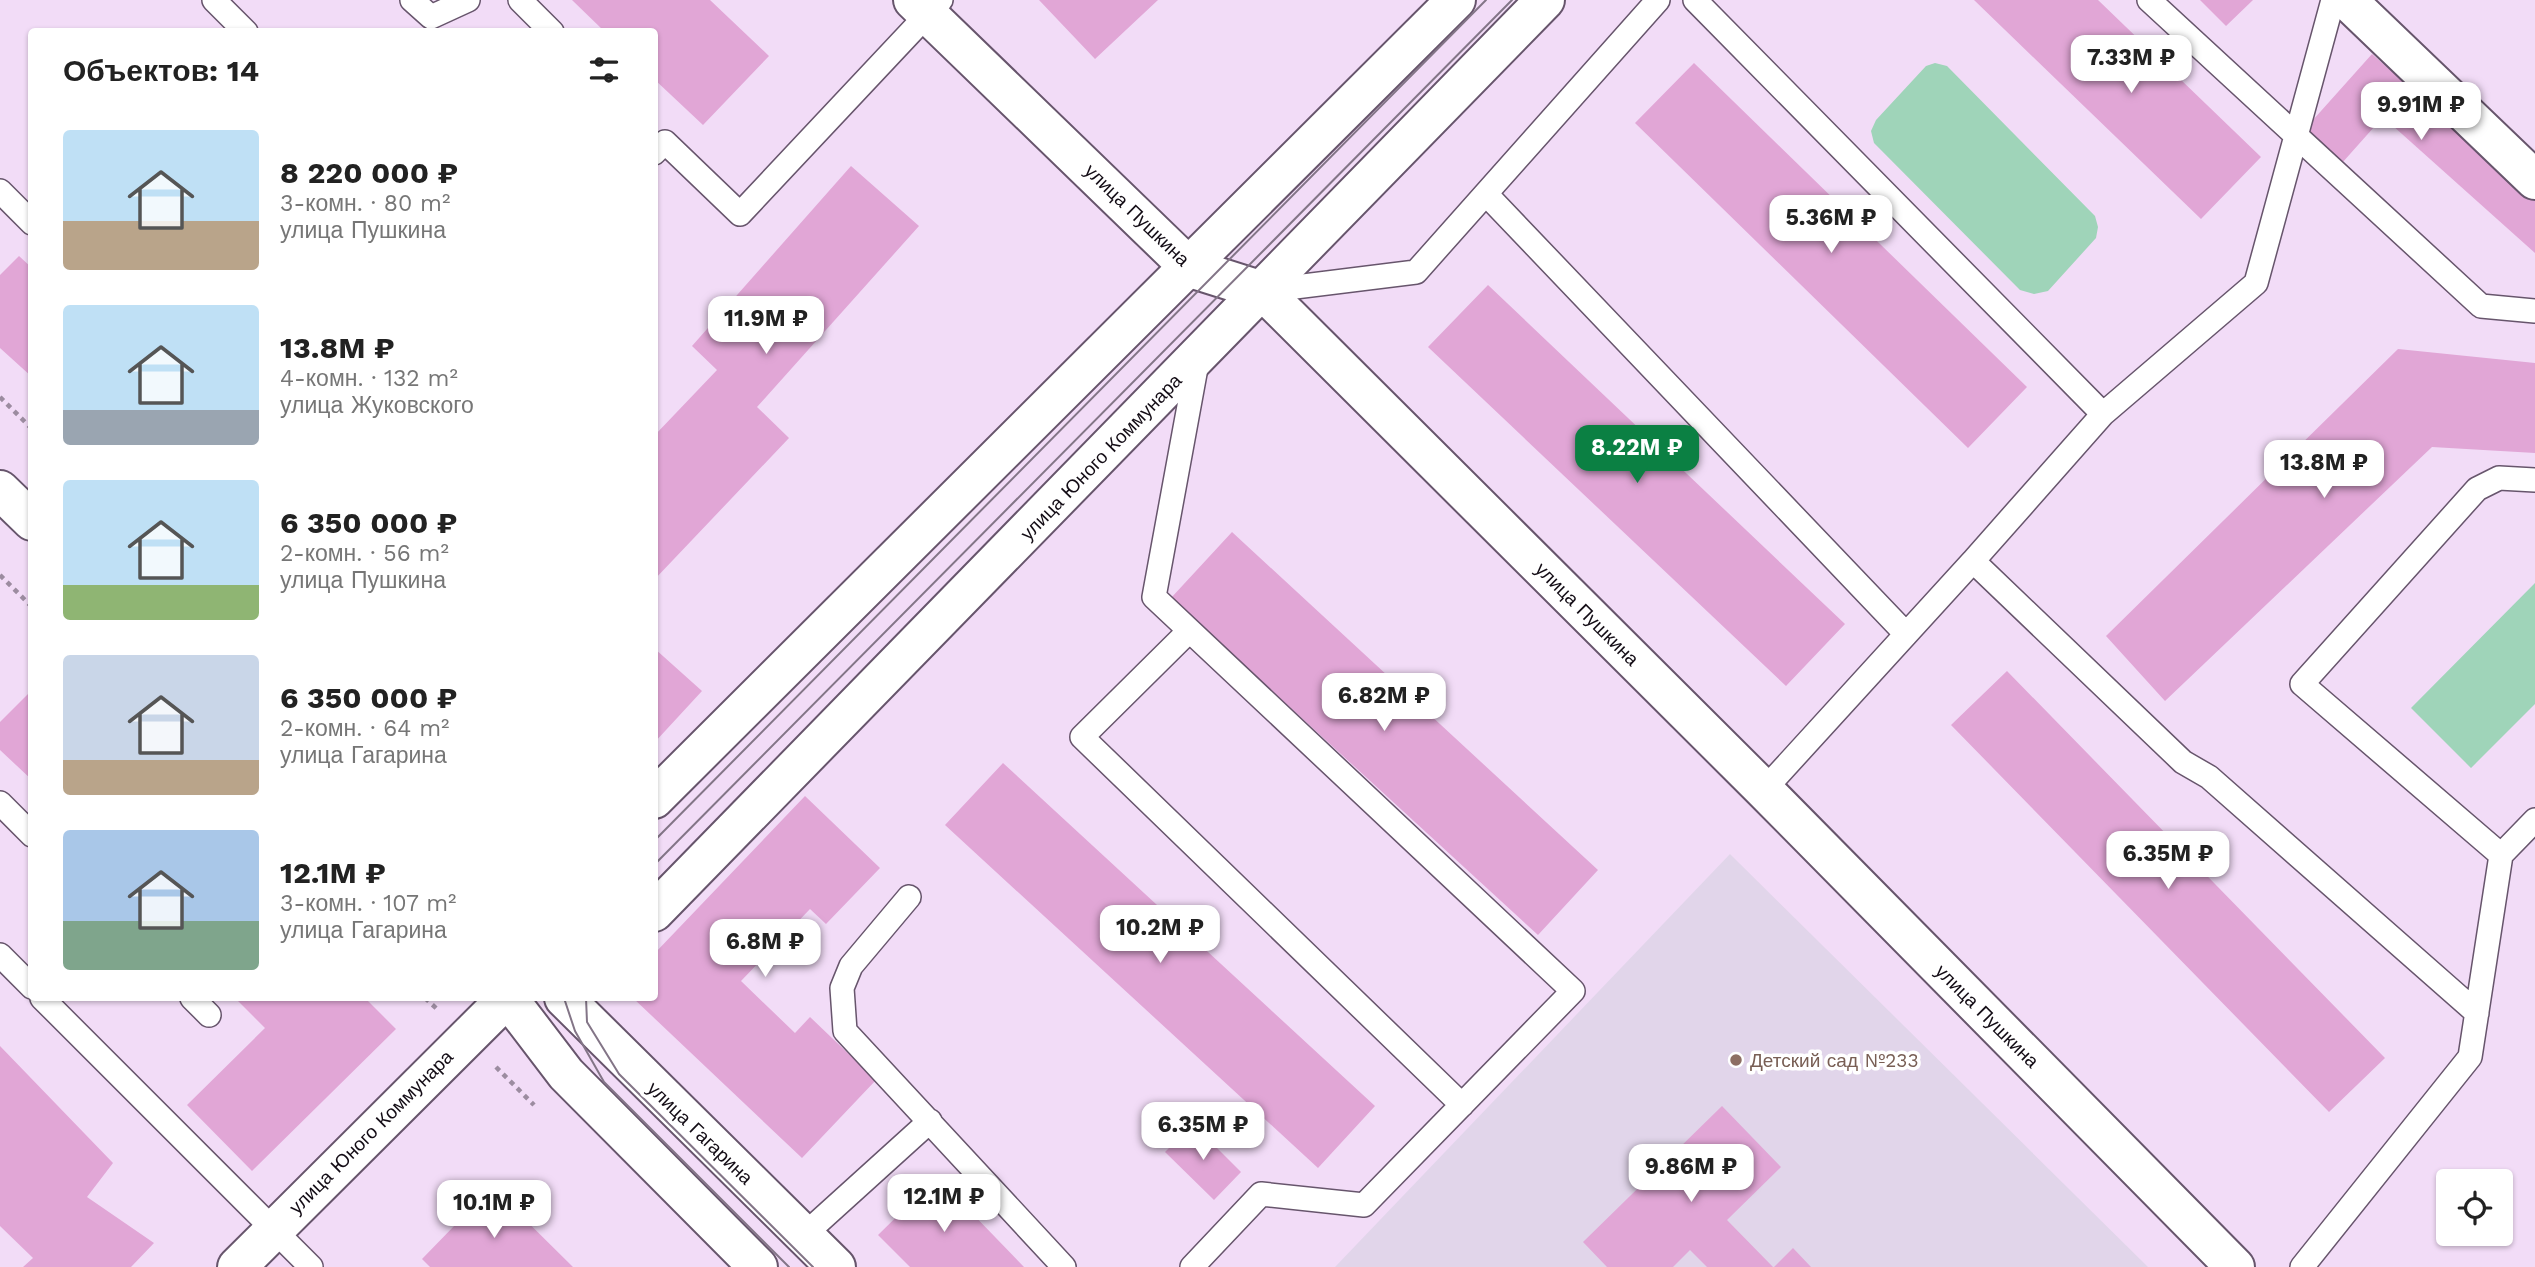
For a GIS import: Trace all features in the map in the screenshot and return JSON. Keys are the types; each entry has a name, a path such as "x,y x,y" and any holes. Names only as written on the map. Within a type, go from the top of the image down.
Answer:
{"street":[{"path":"658,795 1190,268 1456,0"},
{"name":"улица Юного Коммунара","path":"658,908 1545,0"},
{"path":"2347,0 2535,180"},
{"name":"улица Пушкина","path":"927,5 1190,268 1263,291 1764,790 2235,1267"},
{"path":"0,490 28,517"},
{"name":"улица Юного Коммунара","path":"237,1267 504,1001"},
{"path":"509,1001 566,1074 758,1267"},
{"name":"улица Гагарина","path":"568,1001 836,1267"}],"lane":[{"path":"214,0 242,28"},
{"path":"412,0 431,17 468,0"},
{"path":"520,0 548,28"},
{"path":"1263,291 1416,272 1658,0"},
{"path":"1695,0 2103,414"},
{"path":"2149,0 2481,306 2535,311"},
{"path":"1764,790 2103,414 2256,283 2333,0"},
{"path":"658,142 740,214 927,5"},
{"path":"0,191 28,219"},
{"path":"1486,194 1906,634"},
{"path":"1192,1267 1261,1194 1364,1205 1573,990 1154,597 1198,357"},
{"path":"2501,855 2302,684 2477,489 2499,478 2535,480"},
{"path":"1973,561 2183,762 2209,777 2477,1013"},
{"path":"1189,631 1082,737 1462,1105"},
{"path":"0,803 28,831"},
{"path":"2302,1267 2470,1057 2501,855 2535,820"},
{"path":"909,897 851,966 842,988 845,1031 1064,1267"},
{"path":"0,955 28,983"},
{"path":"45,1001 311,1267"},
{"path":"195,1001 209,1015"},
{"path":"804,1235 929,1121"}],"path":[{"path":"0,397 28,425"},
{"path":"0,575 28,603"}],"shaded area":[{"name":"Детский сад №233","path":"1730,854 2148,1267 1335,1267"}],"green space":[{"path":"1935,63 1947,66 2095,216 2098,227 2096,238 2048,291 2034,294 2020,290 1874,143 1871,131 1876,120 1926,66"},
{"path":"2535,583 2535,704 2471,768 2411,708"}],"building":[{"path":"572,0 710,0 769,56 703,125 658,83 658,28 601,28"},
{"path":"1039,0 1158,0 1095,59"},
{"path":"1974,0 2098,0 2261,157 2201,219"},
{"path":"2200,0 2253,0 2226,26"},
{"path":"2372,54 2535,199 2535,253 2383,117 2342,163 2304,130"},
{"path":"1694,63 2027,387 1968,448 1635,123"},
{"path":"851,166 919,226 757,407 789,438 658,576 658,432 717,370 692,346"},
{"path":"19,256 28,264 28,373 0,348 0,275"},
{"path":"1488,285 1845,624 1786,686 1428,347"},
{"path":"2398,349 2535,363 2535,453 2432,447 2165,701 2106,636"},
{"path":"1232,532 1598,870 1538,935 1171,598"},
{"path":"658,652 702,691 658,739"},
{"path":"2007,671 2385,1058 2329,1112 1951,725"},
{"path":"28,694 28,776 0,750 0,722"},
{"path":"1003,763 1375,1106 1318,1168 945,825"},
{"path":"805,796 880,868 826,924 810,909 741,981 795,1033 810,1017 876,1080 802,1158 636,1001 658,1001 658,950"},
{"path":"238,1001 368,1001 396,1029 252,1171 187,1105 265,1028"},
{"path":"0,1046 113,1163 87,1197 154,1243 131,1267 23,1267 33,1258 0,1226"},
{"path":"1722,1106 1781,1167 1727,1220 1773,1267 1707,1267 1690,1250 1673,1267 1607,1267 1583,1242"},
{"path":"1193,1124 1241,1172 1214,1200 1165,1152"},
{"path":"937,1177 1024,1267 910,1267 878,1235"},
{"path":"492,1187 573,1267 430,1267 422,1259"},
{"path":"1793,1248 1811,1267 1774,1267"}],"tram line":[{"path":"658,837 1486,0"},
{"path":"658,861 1512,0"},
{"path":"565,1001 575,1031 604,1082 789,1267"},
{"path":"586,1001 587,1022 619,1074 813,1267"}],"place":[{"name":"Детский сад №233","path":"1736,1060"}]}
